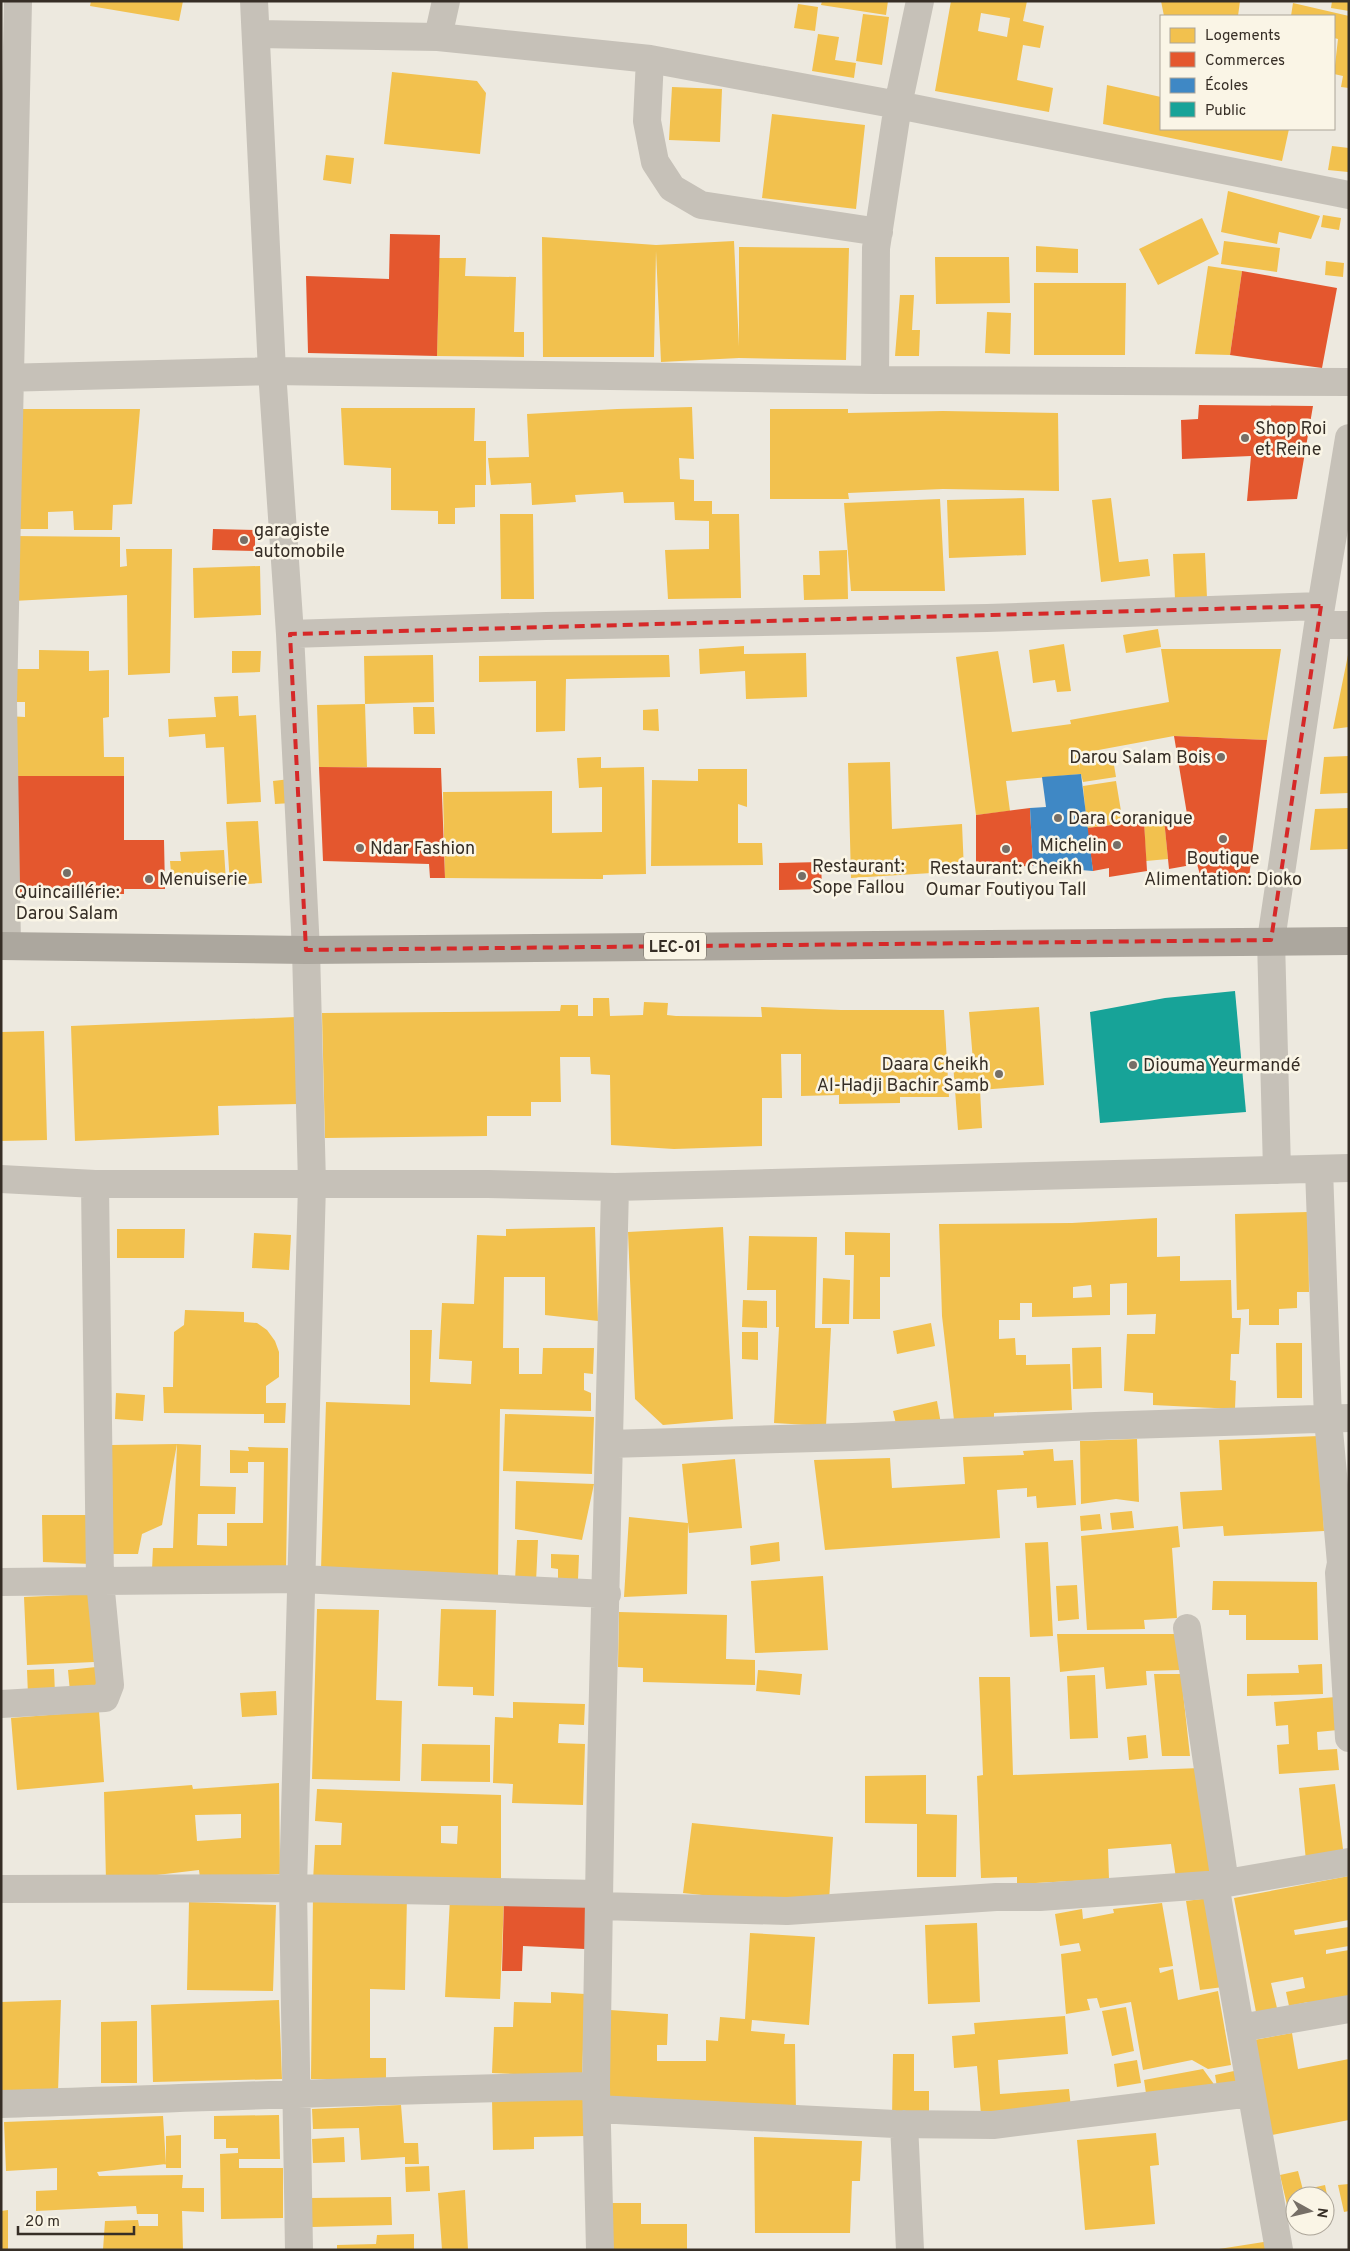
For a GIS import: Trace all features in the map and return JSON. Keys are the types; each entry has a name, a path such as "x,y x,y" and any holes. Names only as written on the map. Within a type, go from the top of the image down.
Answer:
{"highway":[{"name":"LEC-01","path":"4,946 306,950 1271,940 1349,941"}],"street":[{"path":"4,946 3,701 9,40 18,1"},
{"path":"254,1 272,371 290,634 306,950 312,1184 293,1888 299,2250"},
{"path":"438,37 446,1"},
{"path":"875,380 876,248 898,105 920,1"},
{"path":"257,34 438,37 650,59 898,105 1349,195"},
{"path":"650,59 647,121 655,162 672,188 701,205 879,232"},
{"path":"5,378 272,371 875,380 1349,382"},
{"path":"1277,1170 1271,940 1349,438"},
{"path":"290,634 546,626 987,618 1320,616 1349,625"},
{"path":"1319,1168 1339,1418 1345,1560 1339,1573 1349,1738"},
{"path":"1,1179 95,1184 615,1187 1349,1168"},
{"path":"1,1704 105,1698 110,1685 100,1581 95,1184"},
{"path":"600,2250 596,2098 615,1187"},
{"path":"609,1444 853,1438 1095,1426 1339,1418"},
{"path":"1,1582 301,1579 606,1594"},
{"path":"1187,1628 1240,2028 1279,2250"},
{"path":"1,1889 293,1888 599,1900 787,1912 996,1896 1040,1897 1220,1884 1349,1862"},
{"path":"1240,2028 1349,2010"},
{"path":"1,2104 296,2096 441,2088 596,2098 904,2124 993,2125 1251,2093"},
{"path":"904,2124 910,2250"}],"highlighted area":[{"path":"1321,606 1271,940 306,950 290,634"}],"building: Logements":[{"path":"91,1 183,1 179,21 90,6"},
{"path":"822,1 888,1 886,15 821,5"},
{"path":"951,1 1027,1 1023,21 1044,26 1040,48 1023,45 1017,80 1053,88 1049,112 935,91","holes":["981,13 1010,18 1007,37 978,31"]},
{"path":"1161,1 1240,1 1238,15 1164,15"},
{"path":"1332,1 1349,1 1349,11 1331,8"},
{"path":"1293,3 1349,16 1349,88 1341,87 1343,76 1335,74 1338,39 1335,38 1335,15 1291,15"},
{"path":"798,4 818,7 815,31 794,28"},
{"path":"863,14 889,17 882,65 856,61"},
{"path":"818,34 839,37 835,60 856,63 854,78 812,71"},
{"path":"392,72 477,81 486,93 480,154 384,144"},
{"path":"1107,85 1160,97 1160,130 1289,130 1282,161 1103,124"},
{"path":"672,87 722,89 720,142 669,140"},
{"path":"772,114 865,125 856,209 762,198"},
{"path":"1332,146 1349,148 1348,172 1328,170"},
{"path":"326,155 354,158 351,184 323,180"},
{"path":"1228,191 1320,216 1311,239 1279,232 1277,244 1221,232"},
{"path":"1323,215 1341,218 1339,230 1321,227"},
{"path":"1202,218 1219,254 1158,285 1139,249"},
{"path":"542,237 656,245 734,241 739,346 739,247 849,248 846,360 739,358 661,362 656,251 654,357 543,357"},
{"path":"1224,241 1280,248 1277,272 1221,264"},
{"path":"1036,246 1078,249 1078,273 1036,272"},
{"path":"935,257 1009,257 1010,303 936,304"},
{"path":"439,258 466,258 465,276 516,277 514,332 524,332 524,357 437,356"},
{"path":"1326,261 1344,263 1343,277 1325,275"},
{"path":"1208,266 1242,271 1230,355 1195,354"},
{"path":"1034,283 1126,283 1125,355 1034,355"},
{"path":"900,295 914,295 912,330 920,330 919,356 895,356"},
{"path":"987,312 1011,313 1010,354 985,353"},
{"path":"692,407 694,459 679,458 680,479 694,480 694,501 712,501 712,514 739,514 741,598 668,599 665,550 709,549 709,521 675,520 674,502 624,503 623,492 575,495 576,502 532,505 531,483 491,485 488,458 529,457 527,414"},
{"path":"341,408 475,408 474,441 486,441 486,485 475,485 475,507 455,508 455,524 438,524 438,511 391,510 391,468 344,465"},
{"path":"13,409 140,409 132,504 113,505 112,530 74,530 73,511 48,512 48,529 8,529"},
{"path":"770,409 848,409 848,413 943,411 1058,413 1059,491 943,489 848,493 849,499 770,499"},
{"path":"1024,498 1026,555 949,558 947,500"},
{"path":"1111,498 1119,562 1148,559 1150,576 1101,582 1092,500"},
{"path":"940,499 945,591 851,591 844,503"},
{"path":"500,514 533,514 534,599 501,599"},
{"path":"13,536 120,537 120,567 127,566 126,549 172,549 170,673 128,675 127,595 13,601"},
{"path":"847,550 848,599 804,600 803,575 820,575 819,551"},
{"path":"1205,553 1207,598 1175,599 1173,554"},
{"path":"260,566 261,615 194,618 193,568"},
{"path":"1158,629 1161,647 1126,653 1123,635"},
{"path":"1064,644 1071,691 1057,692 1055,680 1033,683 1029,650"},
{"path":"744,646 744,654 806,653 807,697 746,699 745,671 700,674 699,649"},
{"path":"1161,649 1281,649 1267,740 1174,736 1077,754 1080,769 1079,758 1112,753 1116,777 1083,782 1081,774 1006,781 1010,811 976,815 956,657 998,651 1012,732 1071,724 1070,720 1169,702"},
{"path":"39,650 89,651 89,671 109,670 109,717 103,718 104,757 124,757 124,776 13,776 6,716 25,717 25,702 7,702 7,669 39,669"},
{"path":"232,651 261,651 260,672 232,673"},
{"path":"433,655 434,702 365,704 364,656"},
{"path":"669,655 670,677 566,679 565,731 536,732 536,681 479,682 479,656"},
{"path":"1348,655 1349,727 1333,729"},
{"path":"238,696 239,716 256,715 261,802 227,804 224,747 206,748 205,734 169,737 168,719 216,717 214,697"},
{"path":"365,704 367,767 319,767 317,705"},
{"path":"413,707 434,707 435,734 414,734"},
{"path":"658,709 659,731 643,730 643,710"},
{"path":"1349,756 1349,793 1320,794 1324,757"},
{"path":"601,757 601,768 644,767 646,874 603,875 603,879 445,878 443,792 552,791 552,833 602,832 602,787 579,788 577,758"},
{"path":"890,762 892,829 962,824 964,871 851,878 848,763"},
{"path":"698,769 747,769 747,807 738,804 738,843 762,843 763,865 651,866 652,780 698,781"},
{"path":"290,779 292,803 275,804 273,781"},
{"path":"1116,781 1123,823 1087,828 1083,786"},
{"path":"1349,808 1349,849 1310,850 1315,809"},
{"path":"1164,818 1168,859 1146,861 1144,821"},
{"path":"258,821 262,883 230,885 226,822"},
{"path":"224,850 226,882 172,885 170,861 181,861 180,852"},
{"path":"593,998 609,998 610,1016 643,1015 644,1002 668,1003 667,1015 676,1016 762,1017 761,1007 841,1010 944,1010 949,1097 900,1097 900,1103 839,1104 839,1095 801,1096 801,1054 781,1054 782,1098 762,1098 762,1146 674,1149 611,1145 610,1075 591,1074 590,1057 560,1057 561,1102 531,1102 531,1116 487,1116 487,1136 325,1138 322,1013 560,1011 561,1005 578,1005 578,1016 593,1016"},
{"name":"Daara Cheikh Al-Hadji Bachir Samb","path":"1039,1007 1044,1085 980,1090 982,1128 958,1130 953,1063 973,1061 969,1012"},
{"path":"296,1017 298,1104 218,1106 219,1135 75,1141 71,1026"},
{"path":"44,1031 47,1140 1,1141 1,1032"},
{"path":"1308,1212 1309,1292 1297,1292 1297,1308 1279,1309 1279,1325 1249,1325 1249,1309 1237,1310 1235,1214"},
{"path":"1157,1218 1157,1257 1180,1256 1180,1281 1231,1280 1232,1318 1241,1318 1239,1354 1231,1354 1230,1380 1236,1381 1235,1409 1153,1405 1153,1393 1124,1391 1127,1334 1155,1334 1156,1314 1127,1315 1127,1283 1110,1284 1110,1315 1032,1317 1032,1303 1020,1303 1020,1320 999,1320 999,1339 1015,1338 1016,1355 1026,1355 1026,1365 1070,1364 1072,1410 994,1413 994,1423 954,1420 942,1316 939,1224 1072,1223","holes":["1091,1285 1092,1297 1073,1298 1073,1287"]},
{"path":"595,1227 598,1321 545,1315 545,1277 504,1277 503,1348 519,1348 519,1374 542,1374 543,1348 594,1348 593,1374 584,1373 584,1390 591,1393 591,1411 500,1409 498,1577 321,1570 326,1402 410,1405 410,1330 432,1330 430,1382 471,1384 472,1361 439,1359 442,1303 474,1304 477,1235 506,1236 506,1229"},
{"path":"723,1227 733,1419 663,1425 635,1399 628,1232"},
{"path":"117,1229 185,1229 184,1258 117,1258"},
{"path":"845,1232 890,1233 890,1277 880,1277 880,1319 853,1319 854,1255 845,1255"},
{"path":"254,1233 291,1235 289,1270 252,1268"},
{"path":"749,1236 817,1237 815,1328 831,1328 826,1426 774,1423 779,1327 776,1327 776,1290 747,1290"},
{"path":"823,1278 850,1280 849,1324 822,1324"},
{"path":"743,1300 767,1301 767,1328 742,1327"},
{"path":"185,1310 244,1312 244,1322 257,1323 267,1330 275,1341 279,1352 279,1377 266,1386 266,1403 286,1403 285,1423 264,1423 264,1414 164,1413 163,1387 173,1387 174,1332 184,1325"},
{"path":"931,1323 935,1346 897,1354 893,1331"},
{"path":"742,1332 758,1332 758,1360 742,1359"},
{"path":"1276,1343 1302,1343 1302,1398 1277,1398"},
{"path":"1101,1347 1102,1388 1073,1389 1072,1348"},
{"path":"116,1393 145,1395 143,1421 115,1419"},
{"path":"937,1401 941,1424 898,1433 893,1411"},
{"path":"505,1414 594,1417 592,1474 503,1471"},
{"path":"1319,1436 1324,1531 1224,1536 1223,1526 1183,1529 1180,1492 1222,1490 1219,1440"},
{"path":"1137,1439 1139,1502 1116,1499 1081,1504 1080,1441"},
{"path":"177,1444 162,1525 142,1534 138,1554 113,1554 111,1445"},
{"path":"177,1444 201,1445 200,1486 236,1487 235,1514 198,1514 197,1545 227,1546 227,1523 263,1523 264,1462 248,1462 248,1473 230,1473 230,1450 249,1451 248,1447 288,1448 286,1572 152,1570 153,1548 173,1548"},
{"path":"1053,1449 1054,1461 1073,1460 1076,1505 1037,1508 1036,1496 1027,1497 1027,1488 997,1490 1000,1538 825,1550 814,1460 890,1458 892,1488 965,1484 963,1457 1024,1455 1023,1451"},
{"path":"735,1459 742,1528 689,1533 682,1464"},
{"path":"516,1481 594,1484 582,1540 515,1529"},
{"path":"1132,1511 1134,1528 1112,1530 1110,1513"},
{"path":"1100,1514 1102,1529 1081,1531 1080,1516"},
{"path":"42,1515 88,1515 91,1564 43,1562"},
{"path":"629,1517 688,1523 687,1594 624,1597"},
{"path":"1178,1526 1180,1547 1172,1548 1177,1618 1144,1620 1145,1629 1087,1630 1081,1536"},
{"path":"517,1540 538,1540 536,1582 515,1581"},
{"path":"779,1542 780,1561 751,1565 750,1546"},
{"path":"1048,1542 1053,1636 1030,1637 1025,1543"},
{"path":"551,1554 579,1555 578,1579 558,1579 558,1569 551,1568"},
{"path":"823,1576 828,1650 755,1653 751,1581"},
{"path":"1213,1581 1317,1582 1318,1640 1246,1640 1246,1615 1229,1615 1229,1610 1212,1610"},
{"path":"1077,1585 1079,1619 1058,1621 1056,1586"},
{"path":"92,1594 94,1662 27,1665 24,1597"},
{"path":"317,1609 379,1610 376,1700 402,1701 400,1781 312,1779"},
{"path":"441,1609 496,1610 494,1696 473,1695 473,1687 438,1686"},
{"path":"619,1612 727,1615 726,1659 755,1660 755,1685 643,1682 643,1668 618,1667"},
{"path":"1057,1634 1178,1634 1180,1670 1146,1671 1147,1685 1106,1689 1104,1667 1060,1672"},
{"path":"1322,1664 1323,1694 1247,1696 1247,1674 1299,1673 1298,1665"},
{"path":"96,1667 98,1690 70,1692 68,1670"},
{"path":"54,1669 55,1694 28,1695 27,1670"},
{"path":"758,1670 802,1674 800,1695 756,1691"},
{"path":"1154,1674 1181,1674 1190,1756 1162,1756"},
{"path":"1095,1675 1098,1738 1070,1739 1067,1676"},
{"path":"979,1677 1010,1677 1013,1775 1200,1768 1213,1876 1176,1878 1171,1844 1108,1849 1109,1879 1017,1884 1017,1877 981,1878 977,1776 983,1775"},
{"path":"276,1691 277,1715 242,1717 240,1693"},
{"path":"1336,1697 1338,1730 1317,1732 1318,1750 1337,1749 1339,1770 1279,1774 1277,1745 1289,1744 1288,1725 1276,1726 1274,1702"},
{"path":"513,1702 585,1704 584,1725 559,1724 558,1743 585,1744 583,1805 512,1803 513,1784 493,1783 495,1717 513,1718"},
{"path":"99,1711 104,1782 17,1790 11,1718"},
{"path":"1146,1735 1148,1758 1129,1760 1127,1737"},
{"path":"422,1744 490,1745 490,1782 421,1781"},
{"path":"926,1775 926,1814 957,1815 956,1877 917,1877 917,1824 865,1823 865,1776"},
{"path":"279,1783 280,1874 200,1878 199,1870 106,1881 104,1792 192,1785 193,1789","holes":["241,1814 241,1838 197,1841 195,1815"]},
{"path":"1335,1784 1344,1857 1306,1861 1299,1788"},
{"path":"317,1789 501,1795 501,1888 313,1881 315,1845 341,1845 342,1823 315,1821","holes":["441,1826 458,1826 457,1844 441,1843"]},
{"path":"692,1823 833,1837 829,1901 721,1897 683,1893"},
{"path":"1349,1876 1349,1920 1294,1930 1295,1935 1349,1927 1349,1946 1326,1950 1326,1954 1349,1950 1349,2000 1309,2007 1308,2002 1289,2006 1286,1992 1305,1988 1303,1977 1271,1983 1277,2008 1256,2012 1234,1898"},
{"path":"313,1894 407,1896 405,1990 370,1989 370,2058 386,2058 386,2079 311,2079"},
{"path":"450,1898 504,1900 500,1999 445,1997"},
{"path":"1209,1898 1223,1987 1200,1990 1186,1901"},
{"path":"189,1902 276,1905 273,1991 187,1990"},
{"path":"1162,1903 1173,1966 1159,1968 1160,1973 1173,1969 1178,2000 1218,1991 1231,2065 1208,2069 1192,2060 1143,2070 1131,2002 1100,2008 1097,1998 1087,1999 1090,2010 1066,2014 1061,1954 1081,1951 1079,1943 1060,1946 1055,1914 1082,1909 1083,1919 1114,1913 1113,1909"},
{"path":"977,1923 980,2002 928,2004 925,1925"},
{"path":"750,1933 815,1937 809,2025 752,2020 751,2031 785,2034 784,2044 795,2044 796,2113 609,2108 610,2010 668,2014 667,2045 657,2045 657,2061 706,2061 706,2040 718,2041 720,2017 745,2019"},
{"path":"551,1992 585,1994 582,2077 492,2073 494,2027 513,2027 514,2002 551,2003"},
{"path":"61,2000 58,2092 1,2093 1,2002"},
{"path":"279,2000 282,2079 153,2082 151,2005"},
{"path":"1126,2007 1134,2051 1112,2056 1102,2011"},
{"path":"1065,2016 1068,2054 998,2060 1000,2094 1069,2089 1071,2108 981,2115 977,2066 954,2068 952,2036 975,2034 974,2023"},
{"path":"137,2021 137,2083 101,2083 101,2022"},
{"path":"1292,2033 1298,2069 1349,2059 1349,2120 1272,2135 1254,2040"},
{"path":"893,2054 914,2054 914,2091 929,2091 929,2118 892,2118"},
{"path":"1137,2060 1141,2083 1117,2087 1114,2064"},
{"path":"1203,2069 1216,2087 1147,2100 1144,2080"},
{"path":"1234,2071 1237,2082 1217,2087 1215,2075"},
{"path":"584,2098 585,2136 534,2137 534,2149 493,2150 492,2099"},
{"path":"401,2105 404,2143 418,2143 419,2164 405,2164 405,2157 361,2160 359,2128 313,2129 312,2109"},
{"path":"279,2115 280,2159 239,2159 239,2168 283,2168 283,2218 221,2219 220,2154 238,2153 238,2148 226,2148 226,2139 214,2139 214,2116"},
{"path":"163,2116 166,2164 97,2172 99,2176 183,2175 182,2188 204,2188 204,2212 182,2211 183,2250 103,2250 105,2221 138,2220 139,2226 158,2226 158,2214 137,2214 136,2206 36,2211 36,2191 57,2190 57,2168 6,2171 4,2122"},
{"path":"1156,2133 1159,2165 1150,2166 1155,2224 1085,2230 1077,2140"},
{"path":"181,2135 181,2168 166,2168 166,2136"},
{"path":"344,2137 345,2162 313,2163 312,2139"},
{"path":"754,2137 862,2141 860,2181 852,2181 850,2233 755,2233"},
{"path":"429,2166 430,2191 406,2192 405,2167"},
{"path":"1298,2171 1302,2186 1285,2186 1285,2196 1280,2175"},
{"path":"1349,2184 1349,2211 1344,2212 1338,2185"},
{"path":"465,2190 468,2250 442,2250 438,2193"},
{"path":"391,2197 392,2225 312,2227 311,2198"},
{"path":"612,2203 641,2203 641,2224 687,2224 687,2250 612,2250"},
{"path":"8,2210 8,2250 1,2250 1,2211"},
{"path":"414,2234 414,2250 337,2250 337,2245 376,2244 377,2235"},
{"path":"1270,2241 1272,2250 1219,2250 1219,2249"}],"building: Commerces":[{"path":"390,234 440,235 437,356 308,353 306,276 389,279"},
{"path":"1242,271 1337,288 1322,368 1230,355"},
{"name":"Shop Roi et Reine","path":"1199,405 1313,406 1297,499 1247,501 1251,456 1182,459 1181,420 1198,419"},
{"path":"213,529 255,530 255,551 212,550"},
{"path":"1174,736 1267,740 1249,877 1201,878 1197,864 1169,869 1164,819 1187,814"},
{"path":"319,767 441,768 445,878 430,878 429,864 323,861"},
{"path":"13,776 124,776 124,840 164,840 165,889 124,889 124,894 13,894"},
{"path":"1030,808 1033,866 976,867 976,815"},
{"name":"Michelin","path":"1144,821 1147,871 1109,877 1109,868 1093,871 1087,828"},
{"path":"821,862 822,889 779,890 779,863"},
{"path":"504,1900 587,1903 585,1949 523,1946 522,1971 502,1971"}],"building: Écoles":[{"name":"Dara Coranique","path":"1081,774 1093,871 1033,866 1030,808 1046,807 1042,777"}],"building: Public":[{"path":"1235,991 1246,1112 1100,1123 1090,1012 1165,998"}],"place":[{"name":"Shop Roi et Reine","path":"1245,438"},
{"name":"garagiste automobile","path":"244,540"},
{"name":"Darou Salam Bois","path":"1221,757"},
{"name":"Dara Coranique","path":"1058,818"},
{"name":"Boutique Alimentation: Dioko","path":"1223,839"},
{"name":"Michelin","path":"1117,845"},
{"name":"Ndar Fashion","path":"360,848"},
{"name":"Restaurant: Cheikh Oumar Foutiyou Tall","path":"1006,849"},
{"name":"Quincaillérie: Darou Salam","path":"67,873"},
{"name":"Restaurant: Sope Fallou","path":"802,876"},
{"name":"Menuiserie","path":"149,879"},
{"name":"Diouma Yeurmandé","path":"1133,1065"},
{"name":"Daara Cheikh Al-Hadji Bachir Samb","path":"999,1074"}]}
